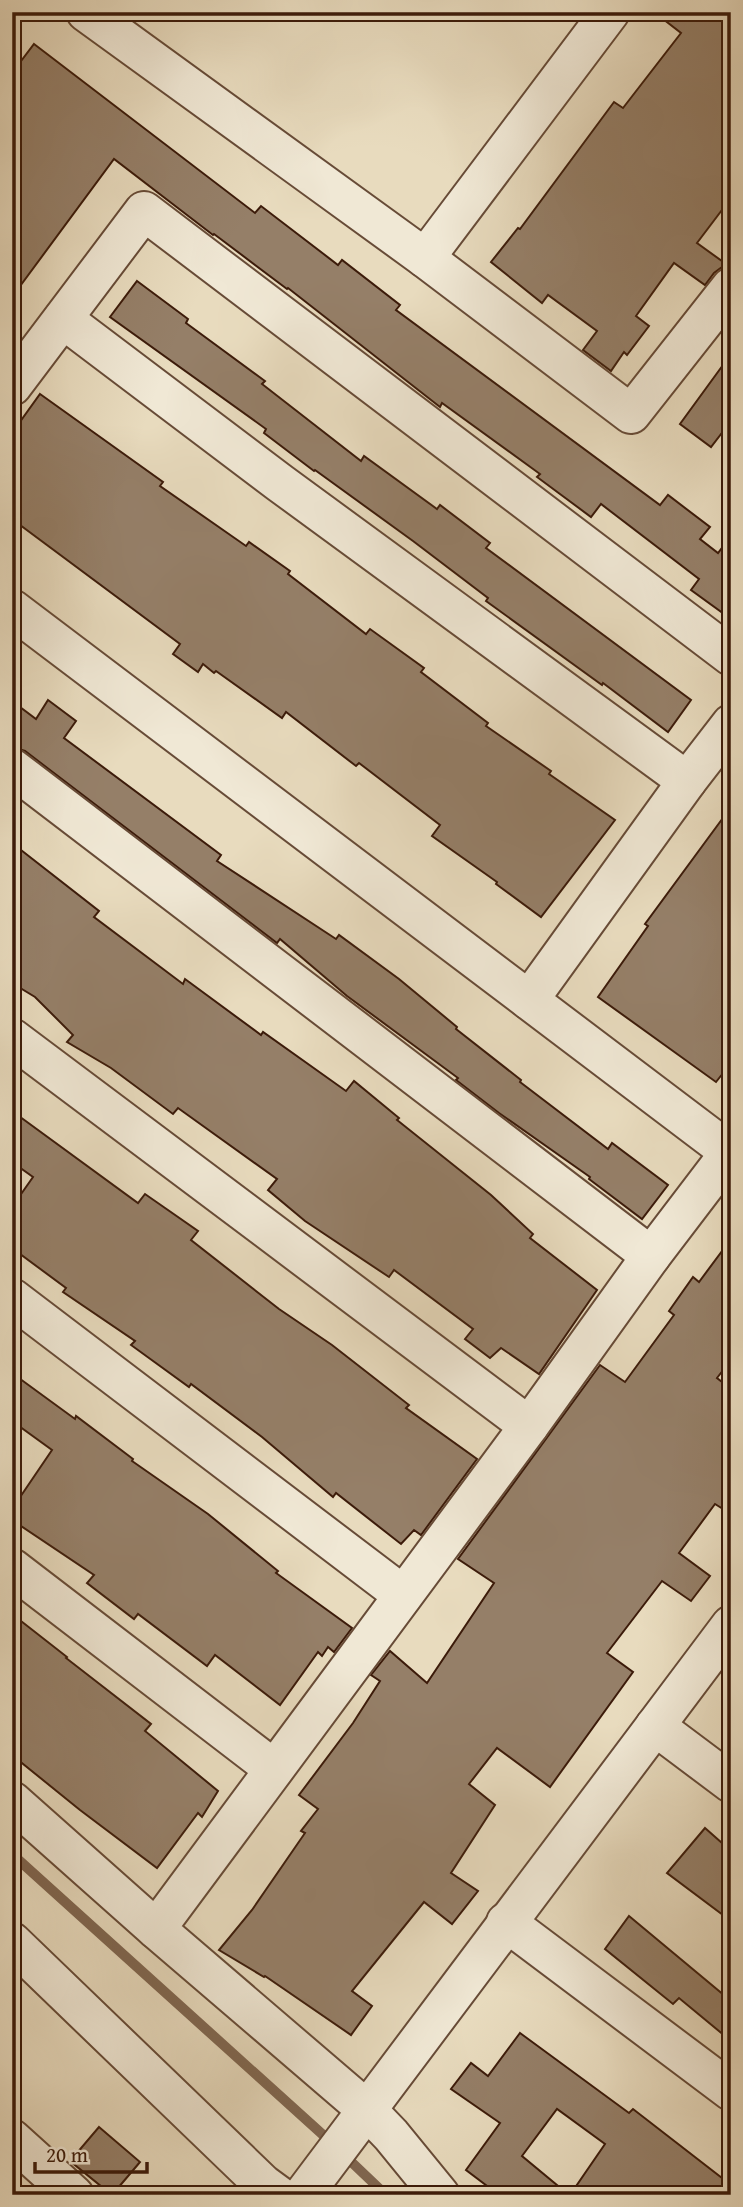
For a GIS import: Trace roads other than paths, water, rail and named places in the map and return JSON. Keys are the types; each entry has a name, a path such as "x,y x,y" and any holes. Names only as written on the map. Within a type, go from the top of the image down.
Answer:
{"street":[{"path":"86,12 425,258 631,414 731,287"},
{"path":"425,258 610,12"},
{"path":"12,386 144,211 731,656"},
{"path":"63,319 280,483 687,781"},
{"path":"12,609 730,1152 650,1256 529,1426 156,1929"},
{"path":"529,1000 731,724"},
{"path":"12,768 650,1256"},
{"path":"12,1038 529,1426"},
{"path":"12,1298 403,1595"},
{"path":"12,1568 274,1769"},
{"path":"311,2183 731,1625"},
{"path":"655,1726 731,1783"},
{"path":"12,1801 156,1929 356,2124 391,2135 440,2195"},
{"path":"506,1922 731,2091"},
{"path":"12,1942 263,2185 278,2195"},
{"path":"12,2139 74,2195"}],"waterway":[{"path":"12,1854 332,2143"},
{"path":"343,2154 386,2195"}]}
